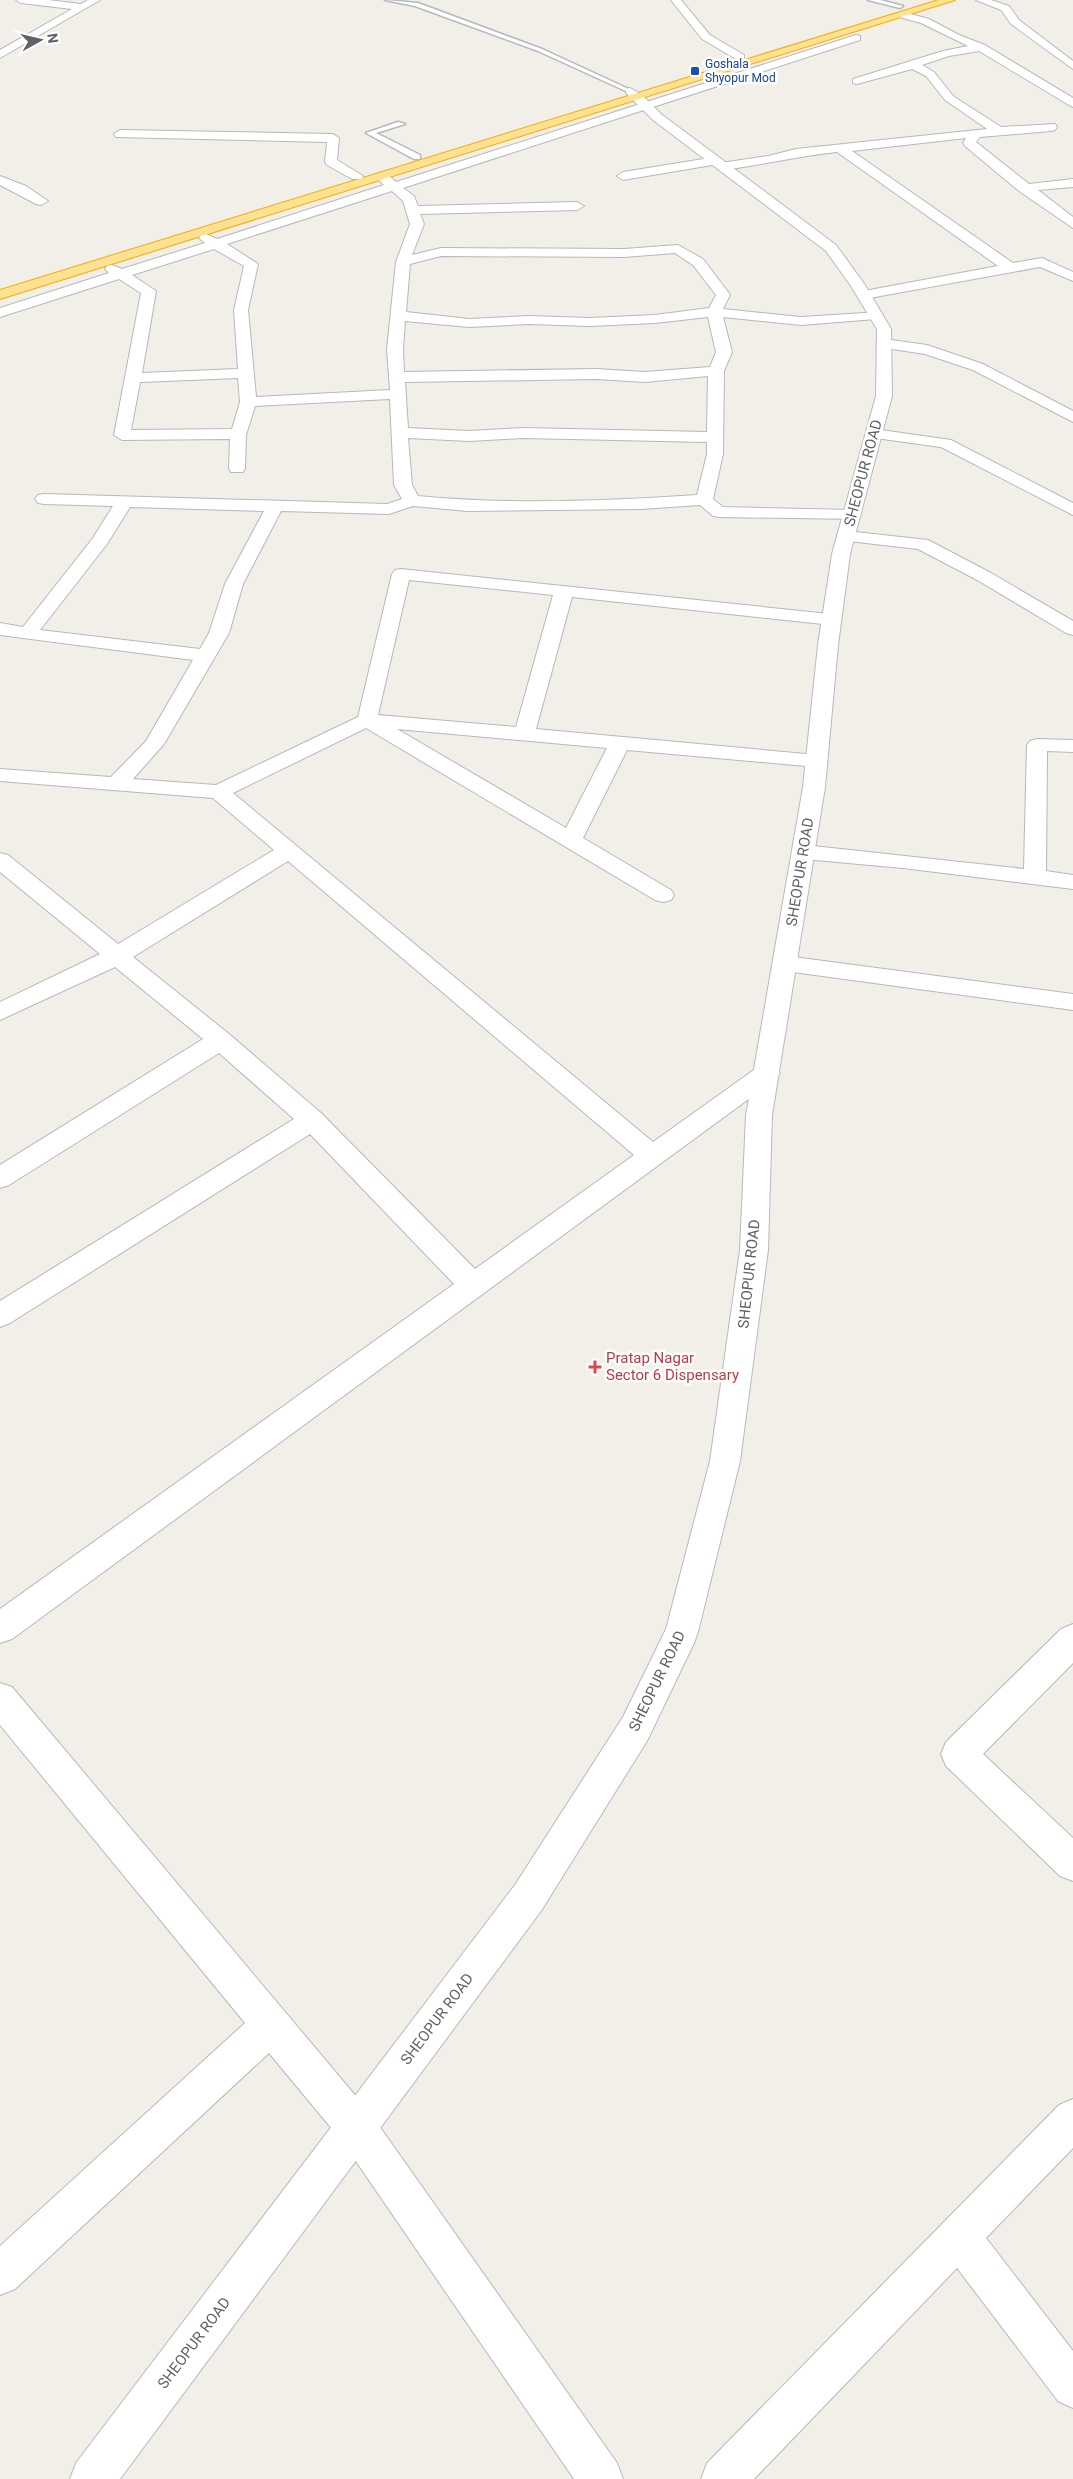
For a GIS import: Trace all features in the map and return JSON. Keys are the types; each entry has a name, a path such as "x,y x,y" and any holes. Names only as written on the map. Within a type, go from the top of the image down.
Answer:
{"highway":[{"path":"0,295 199,234 388,181 902,11 920,0"},
{"path":"0,286 417,157 638,98 740,57 902,11 950,0"}],"street":[{"path":"21,0 82,7"},
{"path":"0,55 95,0"},
{"path":"676,0 706,37 740,57"},
{"path":"981,0 1005,8 1015,22 1073,66"},
{"path":"902,11 925,20 955,37 981,47 1073,104"},
{"path":"638,98 856,38"},
{"path":"857,82 947,53 981,47"},
{"path":"913,65 930,74 949,98 999,131"},
{"name":"SHEOPUR ROAD","path":"92,2479 528,1898 635,1729 682,1632 725,1461 754,1250 759,1115 804,852 817,761 832,619 849,526 884,396 884,328 831,248 657,117 638,98"},
{"path":"623,176 768,160 796,153 1051,127"},
{"path":"120,134 333,138 331,162 357,176"},
{"path":"976,134 968,144 1073,224"},
{"path":"841,149 1009,267"},
{"path":"0,180 21,189 41,201"},
{"path":"0,313 217,244 388,181 409,198 417,224 403,262 396,349 403,485 412,501"},
{"path":"1024,188 1073,183"},
{"path":"413,210 577,206"},
{"path":"199,234 251,264 241,310 248,402 238,435 237,468"},
{"path":"403,262 441,252 624,253 678,249 698,262 723,295 714,312 724,352 716,371 714,454 704,500"},
{"path":"400,316 469,323 529,320 590,322 654,319 714,312 801,321 870,305 1009,267 1042,262 1073,277"},
{"path":"102,263 149,291 140,327 122,435 218,433 238,435"},
{"path":"884,344 927,350 978,368 1073,417"},
{"path":"398,377 596,374 644,376 716,371"},
{"path":"133,378 245,373"},
{"path":"248,402 399,394"},
{"path":"1050,405 1073,400"},
{"path":"401,433 469,436 524,433 715,437"},
{"path":"874,434 945,443 1073,510"},
{"path":"44,499 125,500 389,510 412,501 468,506 641,504 704,500 719,512 849,526 922,544 1073,629"},
{"path":"27,634 101,540 125,500"},
{"path":"116,785 154,744 206,656 219,633 234,584 276,505"},
{"path":"367,720 401,574 832,619"},
{"path":"524,734 564,591"},
{"path":"0,629 206,656"},
{"path":"367,720 663,895"},
{"path":"0,775 219,792 367,720 817,761"},
{"path":"570,841 620,743"},
{"path":"1035,878 1037,745 1073,746"},
{"path":"219,792 652,1156"},
{"path":"0,1012 117,956 290,851"},
{"path":"804,852 903,861 1073,882"},
{"path":"0,860 220,1040 312,1120 473,1286"},
{"path":"786,964 1073,1002"},
{"path":"0,1178 220,1040"},
{"path":"0,1628 767,1073"},
{"path":"0,1315 312,1120"},
{"path":"1073,1640 958,1754 1073,1863"},
{"path":"0,1699 356,2127 601,2479"},
{"path":"0,2274 271,2026"},
{"path":"723,2479 1073,2119"},
{"path":"959,2236 1073,2386"}],"lane":[{"path":"388,0 414,2 540,50 638,98"},
{"path":"871,0 902,11"},
{"path":"401,124 370,134 417,157"}],"place":[{"name":"Goshala Shyopur Mod","path":"695,71"},
{"name":"Pratap Nagar Sector 6 Dispensary","path":"595,1367"}]}
